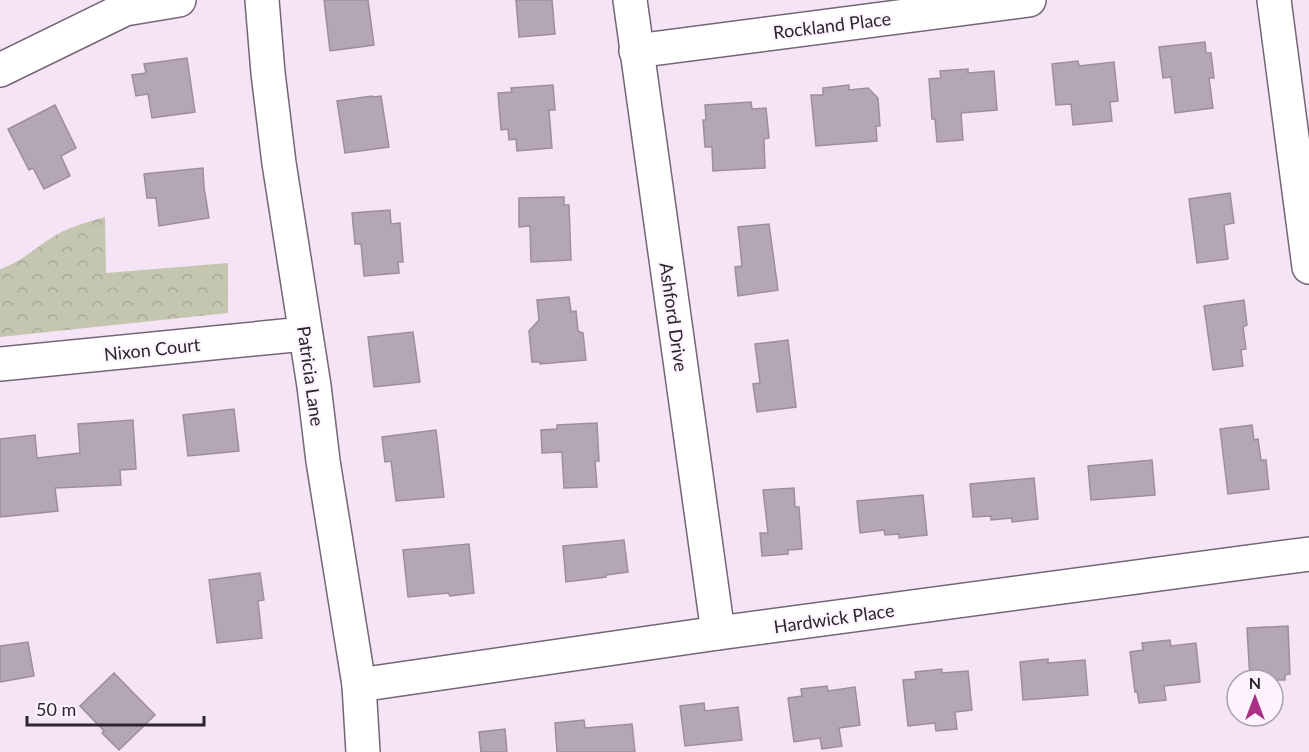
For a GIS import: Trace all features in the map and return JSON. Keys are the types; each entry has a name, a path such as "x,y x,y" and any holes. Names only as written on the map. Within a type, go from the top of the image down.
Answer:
{"street":[{"path":"0,70 125,9 179,0"},
{"name":"Patricia Lane","path":"262,0 277,140 304,334 314,386 323,461 359,685 363,752"},
{"name":"Ashford Drive","path":"630,0 718,633"},
{"name":"Rockland Place","path":"636,51 1029,0"},
{"path":"1274,0 1309,267"},
{"name":"Nixon Court","path":"0,364 304,334"},
{"name":"Hardwick Place","path":"359,685 718,633 1309,554"}],"green space":[{"path":"105,217 106,273 228,263 228,313 0,337 0,269 29,254 62,232"}],"building":[{"path":"324,0 368,0 374,45 330,51"},
{"path":"516,0 552,0 555,34 519,37"},
{"path":"1205,42 1206,53 1211,53 1214,78 1209,78 1213,108 1175,113 1171,77 1163,78 1159,47"},
{"path":"187,58 195,112 152,118 148,94 136,96 132,75 146,73 144,64"},
{"path":"1078,61 1079,66 1114,62 1118,101 1110,102 1112,121 1073,125 1071,104 1056,105 1052,64"},
{"path":"968,69 968,73 994,71 997,110 961,113 963,140 937,142 935,119 932,119 929,79 941,78 940,71"},
{"path":"553,85 555,110 549,110 552,148 517,151 516,139 509,140 508,129 501,130 498,93 512,92 511,88"},
{"path":"849,85 849,90 868,88 878,98 880,126 876,126 877,141 816,146 811,95 823,95 823,88"},
{"path":"381,96 389,147 345,153 337,101"},
{"path":"751,102 752,109 766,108 769,138 764,139 765,168 713,171 712,147 705,147 703,120 706,120 705,105"},
{"path":"55,105 76,148 61,156 70,176 44,189 33,168 29,170 8,129"},
{"path":"203,168 209,218 159,226 156,198 147,198 144,174"},
{"path":"1230,193 1234,223 1224,225 1228,259 1197,263 1189,199"},
{"path":"564,197 564,205 569,205 571,260 531,262 530,226 519,227 519,198"},
{"path":"390,210 391,224 400,223 403,262 398,262 399,273 364,276 361,244 355,244 352,213"},
{"path":"769,224 778,290 738,296 735,267 742,266 738,227"},
{"path":"569,297 571,312 576,311 578,331 583,333 586,360 540,364 540,362 532,362 529,331 539,320 537,300"},
{"path":"1244,300 1247,325 1243,327 1246,349 1241,350 1243,366 1213,370 1204,306"},
{"path":"413,332 420,382 374,387 368,337"},
{"path":"788,340 796,407 757,412 753,384 760,383 755,344"},
{"path":"234,409 239,451 188,456 183,415"},
{"path":"133,420 136,469 120,470 121,485 55,488 58,511 0,517 0,439 35,435 37,458 80,453 78,424"},
{"path":"597,423 599,461 595,461 597,487 564,488 562,452 542,453 541,430 557,429 557,425"},
{"path":"1252,425 1254,440 1258,439 1261,460 1266,460 1269,489 1228,494 1220,429"},
{"path":"436,430 444,497 396,501 391,461 385,462 382,437"},
{"path":"1152,460 1155,495 1091,500 1088,466"},
{"path":"1034,478 1038,519 1012,522 1012,518 991,520 991,516 973,517 970,484"},
{"path":"794,488 795,507 799,507 802,549 788,550 788,554 762,556 760,533 768,533 763,490"},
{"path":"923,495 927,535 899,538 899,534 885,535 884,530 860,533 857,501"},
{"path":"624,540 628,572 566,582 563,546"},
{"path":"469,544 474,593 408,597 403,550"},
{"path":"260,573 264,600 258,601 262,638 217,643 209,580"},
{"path":"1288,626 1290,674 1285,675 1285,668 1249,668 1247,628"},
{"path":"1170,640 1171,646 1196,643 1200,682 1164,686 1166,700 1139,703 1137,691 1135,692 1130,652 1143,650 1142,643"},
{"path":"28,642 34,676 0,682 0,646"},
{"path":"1048,659 1048,663 1085,660 1088,695 1023,700 1020,662"},
{"path":"942,669 942,673 968,671 972,710 955,712 957,729 936,731 935,723 908,726 903,680 916,679 915,672"},
{"path":"114,673 155,715 119,750 80,706"},
{"path":"827,686 828,691 855,687 860,725 839,728 842,746 822,749 820,738 794,742 788,698 802,696 801,689"},
{"path":"704,703 705,711 738,707 742,740 685,746 680,706"},
{"path":"584,720 585,728 632,724 635,752 557,752 555,723"},
{"path":"505,729 507,752 481,752 479,732"}]}
